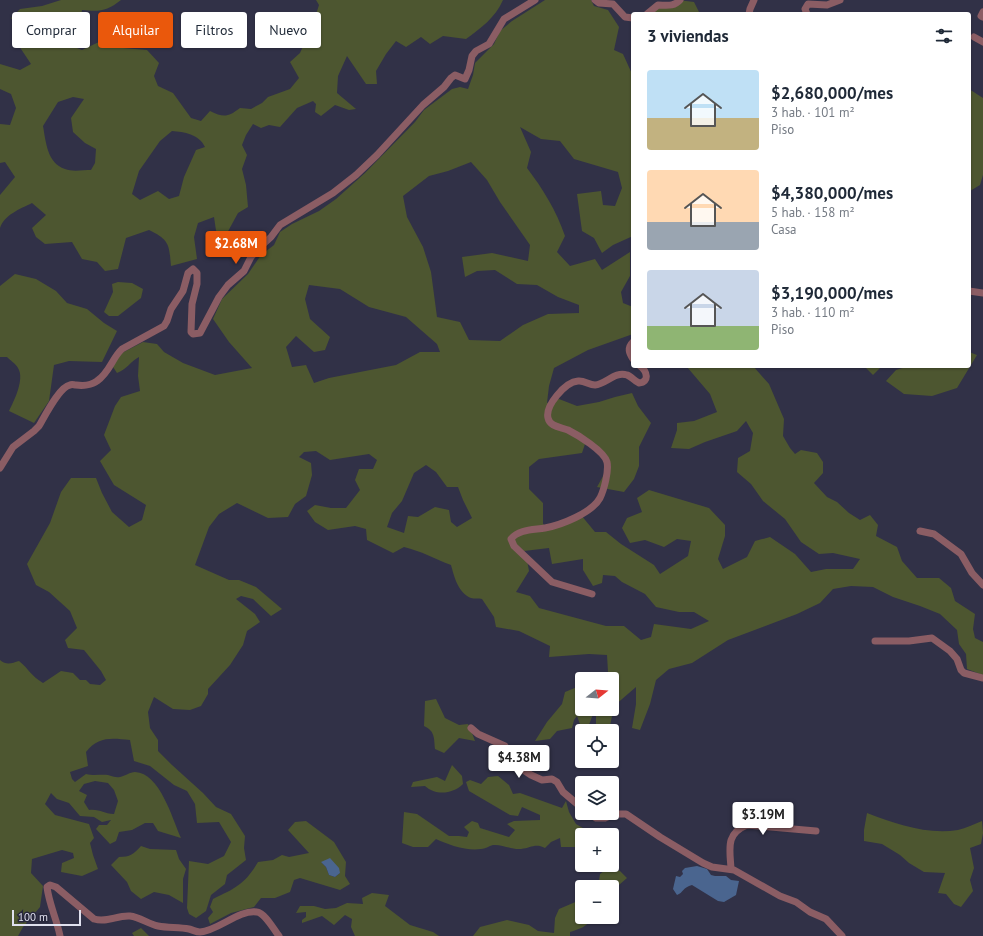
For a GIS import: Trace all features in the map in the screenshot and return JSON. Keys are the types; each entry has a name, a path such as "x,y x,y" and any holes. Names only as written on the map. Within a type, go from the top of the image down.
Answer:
{"street":[{"path":"0,468 13,447 39,426 62,389 70,385 81,386 98,381 108,371 118,352 164,326 168,321 171,309 183,291 188,273 193,269 197,272 198,278 192,304 191,332 193,334 200,333 219,297 228,285 244,271 251,257 272,237 280,225 333,193 356,175 423,106 444,87 451,78 455,75 465,79 469,70 472,56 476,51 489,44 504,19 535,0"},
{"path":"595,0 599,3 613,4 625,17 631,18"},
{"path":"649,12 658,5 671,5 680,0"},
{"path":"750,12 754,0"},
{"path":"806,12 805,9 808,4 827,5 840,0"},
{"path":"983,12 981,16 983,17"},
{"path":"974,37 983,42"},
{"path":"971,291 983,293"},
{"path":"631,345 629,348 631,354"},
{"path":"592,594 574,590 552,582 514,546 511,539 521,532 563,524 584,512 596,503 600,497 608,472 606,460 596,448 570,431 552,424 549,421 547,411 551,404 569,384 579,380 596,385 621,374 626,374 639,383 643,383 646,380 643,368"},
{"path":"920,530 934,534 961,554 972,573 983,585"},
{"path":"875,641 909,641 932,638 950,651 957,659 961,670 964,673 983,678"},
{"path":"472,728 478,734 504,746 517,765 526,772 542,780 552,779 557,782 563,792 575,802"},
{"path":"742,810 747,825"},
{"path":"619,814 626,814 703,863 712,867 731,869 780,896 796,902 810,912 826,919 842,936"},
{"path":"731,869 731,838 736,831 747,825 816,831"},
{"path":"60,936 48,894 47,888 50,885 56,887 94,919 99,921 129,916 140,918 160,926 188,929 199,932 208,931 229,920 252,911 263,914 279,936"}],"green space":[{"path":"61,0 121,0 107,9 94,11 17,12 20,9 42,6"},
{"path":"316,0 503,0 492,17 466,39 443,36 430,44 421,37 406,47 396,41 376,71 377,84 366,84 347,56 338,76 337,93 356,109 349,110 335,105 321,116 315,112 316,104 313,101 297,108 280,127 269,125 261,128 253,124 242,145 247,155 242,169 246,185 248,207 238,213 226,235 225,240 218,244 214,217 198,223 194,237 197,259 171,266 169,248 165,240 149,230 126,238 118,269 105,271 97,262 82,259 72,242 45,244 36,237 32,228 46,215 32,203 5,219 0,228 0,195 15,177 5,162 0,163 0,124 10,125 16,108 11,94 0,89 0,64 20,70 31,64 20,48 77,48 82,50 90,48 90,46 98,42 98,48 147,50 159,63 154,76 158,86 173,93 191,118 201,121 210,111 226,116 240,108 251,109 262,103 268,97 290,89 299,78 290,62 300,53 302,48 321,48 321,12 317,12 319,5","holes":["73,97 84,99 71,118 73,132 85,143 96,149 95,163 91,170 78,171 65,169 54,162 51,157 48,151 43,126 58,102","172,131 195,136 205,147 196,150 184,177 179,196 169,199 158,191 140,200 132,194 139,171 160,141"]},
{"path":"545,0 591,0 594,6 608,10 619,27 614,50 623,54 631,72 631,237 613,245 602,253 594,238 582,231 577,194 601,191 603,205 615,206 622,188 618,172 574,159 560,141 541,139 520,127 531,152 527,168 549,200 558,217 565,236 557,252 570,266 595,259 602,270 630,252 630,276 621,292 623,303 631,306 631,335 588,350 554,368 549,386 547,403 559,399 577,406 632,393 638,406 651,423 639,447 639,466 634,479 624,492 597,487 607,469 611,466 608,458 586,441 582,453 539,459 529,467 529,489 543,503 543,524 549,529 581,515 595,532 606,532 621,544 654,565 660,574 688,556 691,541 677,539 664,547 645,540 630,543 622,528 627,518 642,512 637,498 649,490 709,508 725,525 725,536 718,559 723,569 747,557 755,541 770,537 795,554 811,572 826,569 853,569 860,559 833,553 819,554 801,542 785,519 763,501 751,484 737,472 738,458 750,451 753,433 746,421 737,431 689,449 671,448 677,430 677,423 694,421 717,412 710,394 688,368 755,368 769,384 784,419 783,436 790,448 795,454 801,450 817,453 823,462 823,473 814,483 827,497 837,502 849,513 860,520 870,515 878,525 876,536 897,547 902,561 917,578 939,578 951,588 955,601 975,614 973,629 975,638 983,642 983,675 967,669 966,654 959,644 957,630 940,614 893,597 873,587 851,586 833,589 820,603 797,614 728,640 692,663 669,669 656,680 650,704 640,730 632,728 636,704 636,687 619,702 619,672 608,672 607,655 589,654 549,657 550,646 519,631 496,627 494,617 482,599 467,596 460,588 455,579 451,565 404,547 393,553 367,540 366,529 355,526 328,530 315,522 307,511 315,505 331,508 346,508 360,490 355,480 359,469 373,469 377,460 369,454 330,460 316,451 304,452 299,457 311,463 312,475 306,496 295,504 288,517 268,518 237,503 219,514 209,527 195,565 229,580 239,580 256,587 282,609 271,616 253,599 241,596 236,599 255,614 260,622 247,631 243,645 230,665 208,689 208,694 201,706 190,710 173,709 154,697 148,712 150,728 158,740 158,751 216,807 231,814 245,836 244,848 246,860 227,875 225,884 211,895 206,911 196,918 189,914 187,908 189,861 208,864 224,856 231,842 219,822 197,823 195,804 187,791 174,785 150,766 134,761 130,740 106,739 95,743 86,752 88,766 70,772 72,779 75,782 86,774 117,777 133,772 144,774 158,788 164,798 181,838 158,831 153,823 145,823 132,830 119,832 116,841 110,844 96,829 99,825 107,825 111,820 102,822 94,817 80,816 69,803 57,799 51,793 45,804 55,815 89,824 94,838 90,843 98,869 82,876 61,872 62,863 74,858 73,853 62,850 32,859 31,873 43,886 40,907 23,927 18,936 0,936 0,660 7,663 19,661 43,683 61,671 73,673 80,680 86,680 90,684 100,685 106,680 101,671 84,650 68,648 65,640 77,628 70,611 49,592 36,585 27,564 50,523 61,492 71,478 96,478 112,512 129,527 142,520 146,505 114,485 100,461 111,450 104,435 115,406 121,397 140,391 138,376 139,357 117,373 113,367 120,354 143,342 157,344 164,352 183,363 215,375 252,368 229,342 213,319 222,299 248,274 261,255 274,245 280,232 292,224 319,211 336,199 365,173 415,122 424,110 452,89 460,87 468,89 475,63 494,44 500,31 512,21","holes":["471,162 487,180 500,202 530,245 528,261 492,253 462,257 465,277 477,271 495,270 517,284 537,285 558,297 579,305 579,313 548,314 523,325 500,341 469,340 460,322 437,317 431,272 423,247 407,217 403,196 429,176 448,171","309,285 340,289 369,307 406,317 437,344 440,352 420,352 396,365 329,378 314,383 306,365 292,367 286,347 296,336 314,352 325,350 330,337 310,319 305,299","426,465 436,472 447,487 458,487 472,518 457,527 451,522 449,510 435,507 418,517 408,516 404,533 387,527 392,513 402,501 414,473","515,543 524,551 549,548 552,564 583,559 583,570 593,586 602,583 603,575 615,576 622,582 645,594 656,607 679,612 694,612 709,621 691,629 654,624 651,637 641,640 624,626 606,626 539,608 530,596 516,592 529,571 527,560","95,781 108,783 114,790 118,801 114,814 89,810 84,802 87,795 79,791 84,784"]},
{"path":"678,0 694,2 699,12 655,12 653,9"},
{"path":"971,90 983,98 983,175 980,185 971,190"},
{"path":"15,274 36,279 56,291 67,303 87,309 104,323 117,331 102,362 69,361 54,365 49,401 34,423 9,411 14,402 20,384 20,373 16,365 7,357 0,357 0,286"},
{"path":"118,282 132,283 143,289 141,298 118,316 109,316 104,312 113,292 112,284"},
{"path":"971,353 977,355 971,365"},
{"path":"866,368 880,368 873,375"},
{"path":"902,368 969,368 957,388 932,396 904,394 886,381 896,370"},
{"path":"575,688 575,716 577,716 574,720 572,728 557,731 550,739 535,741 547,722 562,704 565,692"},
{"path":"436,699 445,718 459,725 468,724 475,741 459,738 444,753 435,749 432,733 424,726 425,701"},
{"path":"577,716 592,716 589,724 580,724"},
{"path":"596,716 612,716 610,724 596,724"},
{"path":"452,765 462,776 463,784 454,790 449,792 439,792 425,786 411,787 413,782 437,777 445,781"},
{"path":"498,776 509,785 513,794 520,793 562,808 566,801 569,812 576,824 583,828 575,828 575,847 561,847 560,838 551,842 545,848 536,846 521,849 493,845 482,849 469,849 436,839 428,847 413,847 402,843 404,812 417,814 449,836 467,837 469,832 464,827 472,821 478,823 480,828 509,837 515,830 507,824 514,821 540,820 540,815 522,807 518,816 510,815 469,791 466,782 470,780 481,784 488,777"},
{"path":"867,813 900,825 935,831 958,830 982,821 983,833 981,844 970,848 974,868 970,880 973,891 961,907 954,904 946,894 938,893 945,873 924,872 882,844 864,841"},
{"path":"306,821 334,842 346,862 345,876 350,884 340,890 300,878 294,880 290,892 275,898 261,898 254,907 231,913 210,924 208,918 213,912 210,907 213,899 239,885 249,876 258,862 273,860 282,855 289,857 309,853 288,830 295,822","holes":["321,862 340,873 335,877 329,875 326,867"]},
{"path":"141,846 150,849 176,850 179,859 186,869 183,879 183,903 169,895 154,892 141,899 131,891 127,882 111,865 119,857 132,854"},
{"path":"619,871 627,878 619,885 619,880 599,880 600,874 603,872 619,872"},
{"path":"372,893 389,895 385,906 410,925 433,932 439,936 355,936 351,927 352,919 345,915 334,925 322,916 302,923 302,920 306,917 306,912 296,913 300,906 314,906 325,909 336,908 347,903 363,904 362,898"},
{"path":"575,902 575,924 587,924 580,929 570,932 570,936 473,936 480,927 507,920 529,925 538,931 554,933 555,918 559,909"},
{"path":"141,928 149,936 134,936 132,933"}],"water":[{"path":"330,858 339,868 340,873 335,877 329,875 326,867 321,862"},
{"path":"697,866 707,869 711,875 726,876 731,880 739,881 736,895 724,902 718,901 692,885 677,895 673,889 676,876 680,877 685,868"}]}
